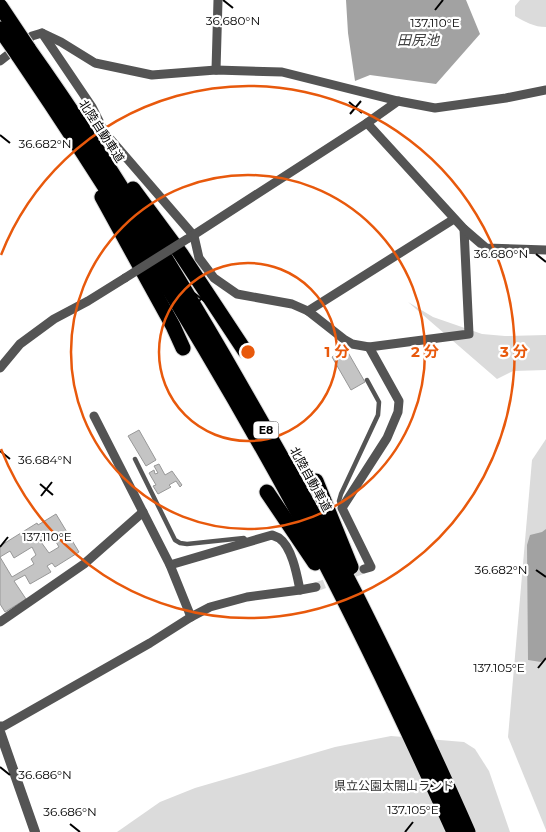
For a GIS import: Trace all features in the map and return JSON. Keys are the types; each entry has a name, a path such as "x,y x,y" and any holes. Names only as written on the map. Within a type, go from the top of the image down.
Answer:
{"highway":[{"name":"北陸自動車道","path":"0,6 21,53 181,308 316,548 391,697 454,832"},
{"name":"北陸自動車道","path":"2,31 21,53 51,80 159,247 248,398 349,582 443,775 468,832"},
{"path":"21,53 173,326 183,348"},
{"path":"51,80 181,254 245,350"},
{"path":"316,481 363,597 422,724 443,775"},
{"path":"267,492 336,598 391,697"}],"street":[{"path":"216,70 218,0"},
{"path":"42,33 92,107 105,133 191,237 199,258 214,278 237,294 292,304 308,310 345,340 352,344 369,347 468,334 464,229"},
{"path":"0,61 32,36 42,33 61,42 95,63 152,75 216,70 282,72 398,101 435,108 546,90"},
{"path":"0,368 20,344 54,319 88,301 191,237 398,101"},
{"path":"367,123 454,219 486,248 546,250"},
{"path":"308,310 454,219"},
{"path":"364,569 371,567 342,508 387,438 398,412 399,401 369,347"},
{"path":"94,416 170,565 191,617"},
{"path":"0,622 84,564 143,512"},
{"path":"170,565 272,535 279,538 286,545 295,565 300,590"},
{"path":"0,726 4,726 142,648 210,607 248,597 316,587"},
{"path":"0,732 35,832"}],"lane":[{"path":"342,508 339,501 340,494 378,416 379,402 367,380"},
{"path":"135,459 175,540 188,544 244,538 248,541"}],"green space":[{"path":"520,0 546,0 546,27 534,25 515,16 515,6"},
{"path":"408,302 433,317 482,334 505,336 546,335 546,370 513,371 497,379"},
{"path":"546,439 546,830 508,737 532,460"},
{"name":"県立公園太閤山ランド","path":"391,736 464,742 475,749 489,771 510,832 117,832 160,802 195,788 335,747"}],"water":[{"name":"田尻池","path":"346,0 466,0 480,34 436,84 370,75 355,81 348,33"},
{"path":"546,529 546,658 541,662 528,660 527,545 530,535"}],"building":[{"path":"346,349 365,382 351,390 332,357"},
{"path":"139,430 156,460 146,466 128,436"},
{"path":"159,464 165,475 172,471 182,485 180,487 176,481 169,485 171,487 158,494 153,486 156,485 149,473 154,470 155,474 158,473 154,466"},
{"path":"56,514 79,552 55,567 52,563 47,566 51,572 30,584 25,575 14,581 26,599 5,612 0,604 0,557 0,546 37,523 38,525","holes":["52,535 59,547 49,553 41,542","32,547 36,555 31,559 34,564 12,577 0,557 10,551 14,558"]}],"tunnel":[{"path":"316,587 364,569"}]}
